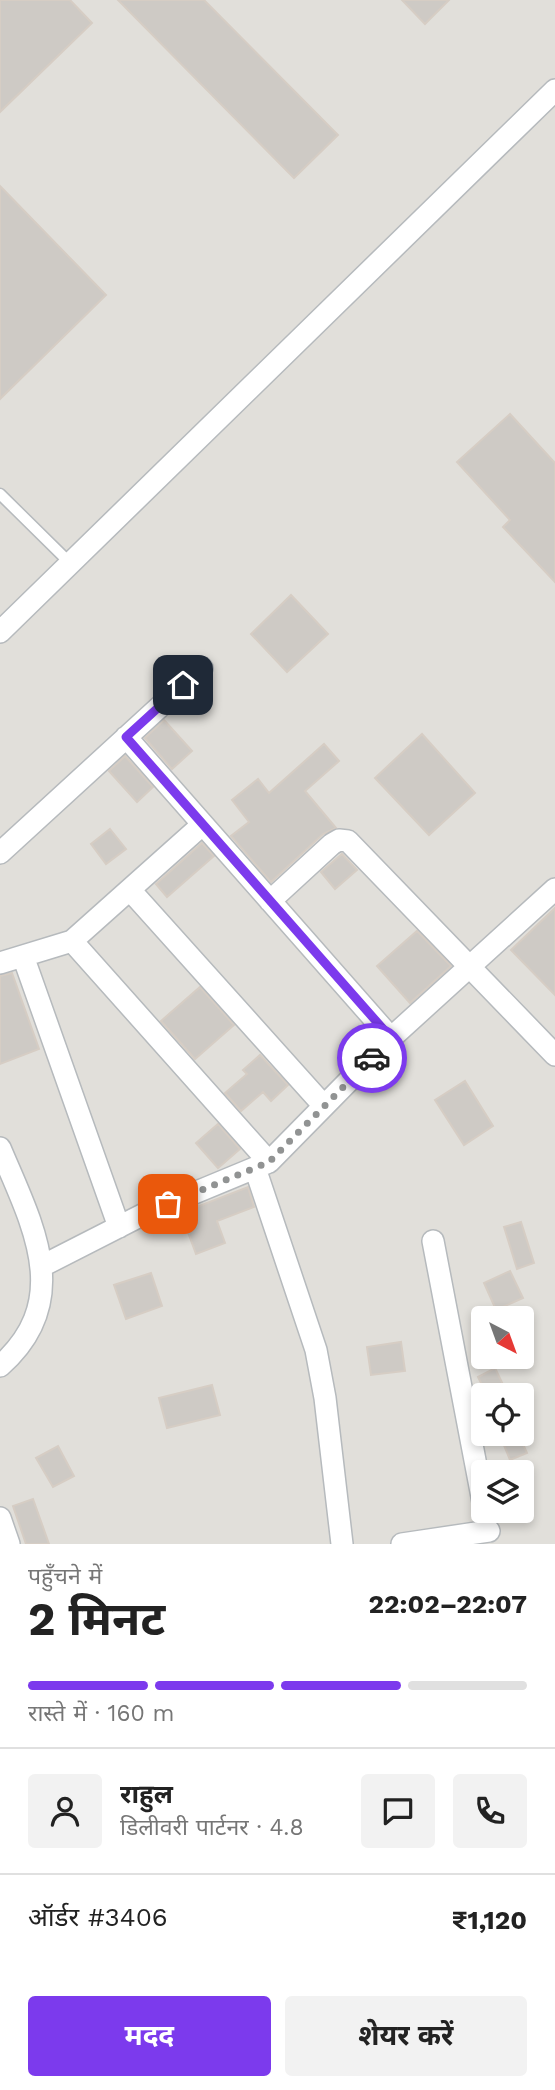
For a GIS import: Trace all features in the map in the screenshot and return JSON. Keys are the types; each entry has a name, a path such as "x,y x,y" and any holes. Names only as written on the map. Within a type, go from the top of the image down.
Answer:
{"street":[{"path":"0,632 555,90"},
{"path":"0,853 202,668"},
{"path":"126,737 391,1038"},
{"path":"0,963 72,941 202,825"},
{"path":"270,901 332,844 339,840 348,841 555,1055"},
{"path":"42,1266 119,1227 262,1165 391,1038 555,889"},
{"path":"130,890 324,1106"},
{"path":"72,941 262,1165 316,1350 325,1398 342,1544"},
{"path":"23,956 119,1227"},
{"path":"0,1148 25,1209 42,1266 44,1292 38,1317 19,1349 0,1366"},
{"path":"433,1241 475,1460"},
{"path":"0,1518 9,1544"},
{"path":"402,1544 489,1528"}],"lane":[{"path":"0,494 70,563"}],"shaded area":[{"path":"0,0 555,0 555,1544 0,1544"}],"building":[{"path":"0,0 70,0 92,23 0,112"},
{"path":"118,0 204,0 338,135 294,178"},
{"path":"402,0 449,0 425,24"},
{"path":"0,186 106,295 0,399"},
{"path":"510,414 555,463 555,582 503,527 510,520 457,462"},
{"path":"291,595 328,634 287,672 251,634"},
{"path":"164,720 192,751 172,769 145,738"},
{"path":"422,734 475,793 429,835 375,778"},
{"path":"324,744 339,761 305,791 336,828 323,834 271,882 231,836 249,822 232,800 258,779 269,793"},
{"path":"125,756 153,787 137,802 109,771"},
{"path":"110,829 126,849 106,864 91,844"},
{"path":"202,843 214,856 167,897 156,884"},
{"path":"342,854 357,870 335,889 321,872"},
{"path":"555,908 555,995 511,950"},
{"path":"417,931 451,966 410,1003 377,966"},
{"path":"12,973 39,1049 0,1064 0,976"},
{"path":"200,987 234,1025 195,1059 161,1021"},
{"path":"260,1055 288,1085 271,1101 263,1092 241,1111 225,1093 247,1074 243,1070"},
{"path":"465,1081 493,1126 464,1145 435,1100"},
{"path":"218,1124 240,1149 218,1168 196,1143"},
{"path":"248,1187 254,1207 217,1221 225,1243 196,1254 181,1213"},
{"path":"521,1222 534,1263 517,1269 504,1227"},
{"path":"510,1271 523,1298 505,1306 494,1306 484,1283"},
{"path":"151,1273 162,1306 126,1319 114,1285"},
{"path":"401,1342 405,1371 371,1375 367,1347"},
{"path":"495,1369 502,1383 481,1383 478,1377"},
{"path":"212,1385 220,1415 167,1428 159,1398"},
{"path":"58,1446 74,1476 53,1487 36,1458"},
{"path":"504,1446 524,1446 527,1453 510,1460"},
{"path":"33,1499 49,1544 26,1544 13,1506"}],"way so far":[{"path":"168,1204 269,1162 372,1058"}],"route":[{"path":"183,685 126,737 391,1038 372,1058"}]}
